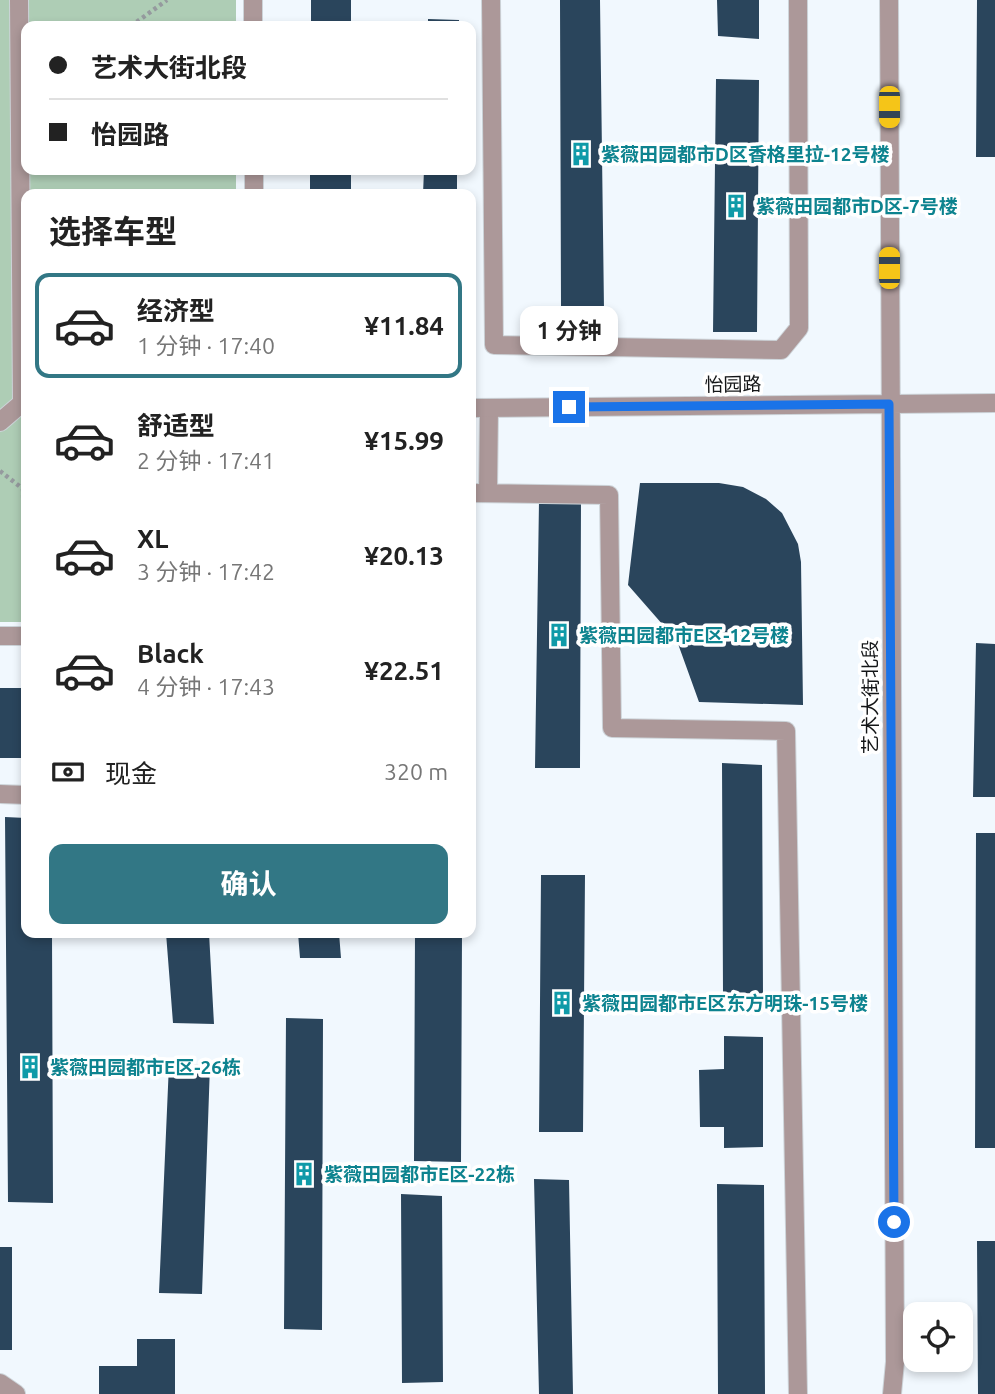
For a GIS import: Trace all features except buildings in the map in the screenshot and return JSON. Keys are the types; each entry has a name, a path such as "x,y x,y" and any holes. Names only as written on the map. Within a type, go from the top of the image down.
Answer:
{"street":[{"path":"19,0 21,174"},
{"path":"253,0 253,21"},
{"path":"491,0 494,345 781,350 799,328 798,0"},
{"name":"艺术大街北段","path":"889,0 895,1362 892,1394"},
{"name":"怡园路","path":"480,408 995,403"},
{"path":"0,422 21,405"},
{"path":"480,408 480,493 609,495 612,728 786,731 798,1394"},
{"path":"0,636 21,636"},
{"path":"0,794 21,795"},
{"path":"0,1383 16,1394"}],"path":[{"path":"138,21 167,0"},
{"path":"0,471 21,487"}],"green space":[{"path":"0,0 236,0 236,21 21,21 21,175 236,175 236,189 21,189 21,622 0,622"}],"place":[{"name":"紫薇田园都市D区香格里拉-12号楼","path":"581,154"},
{"name":"紫薇田园都市D区-7号楼","path":"736,206"},
{"name":"紫薇田园都市E区-12号楼","path":"559,635"},
{"name":"紫薇田园都市E区东方明珠-15号楼","path":"562,1003"},
{"name":"紫薇田园都市E区-26栋","path":"30,1067"},
{"name":"紫薇田园都市E区-22栋","path":"304,1174"}],"route":[{"path":"569,407 889,404 894,1222"}]}
